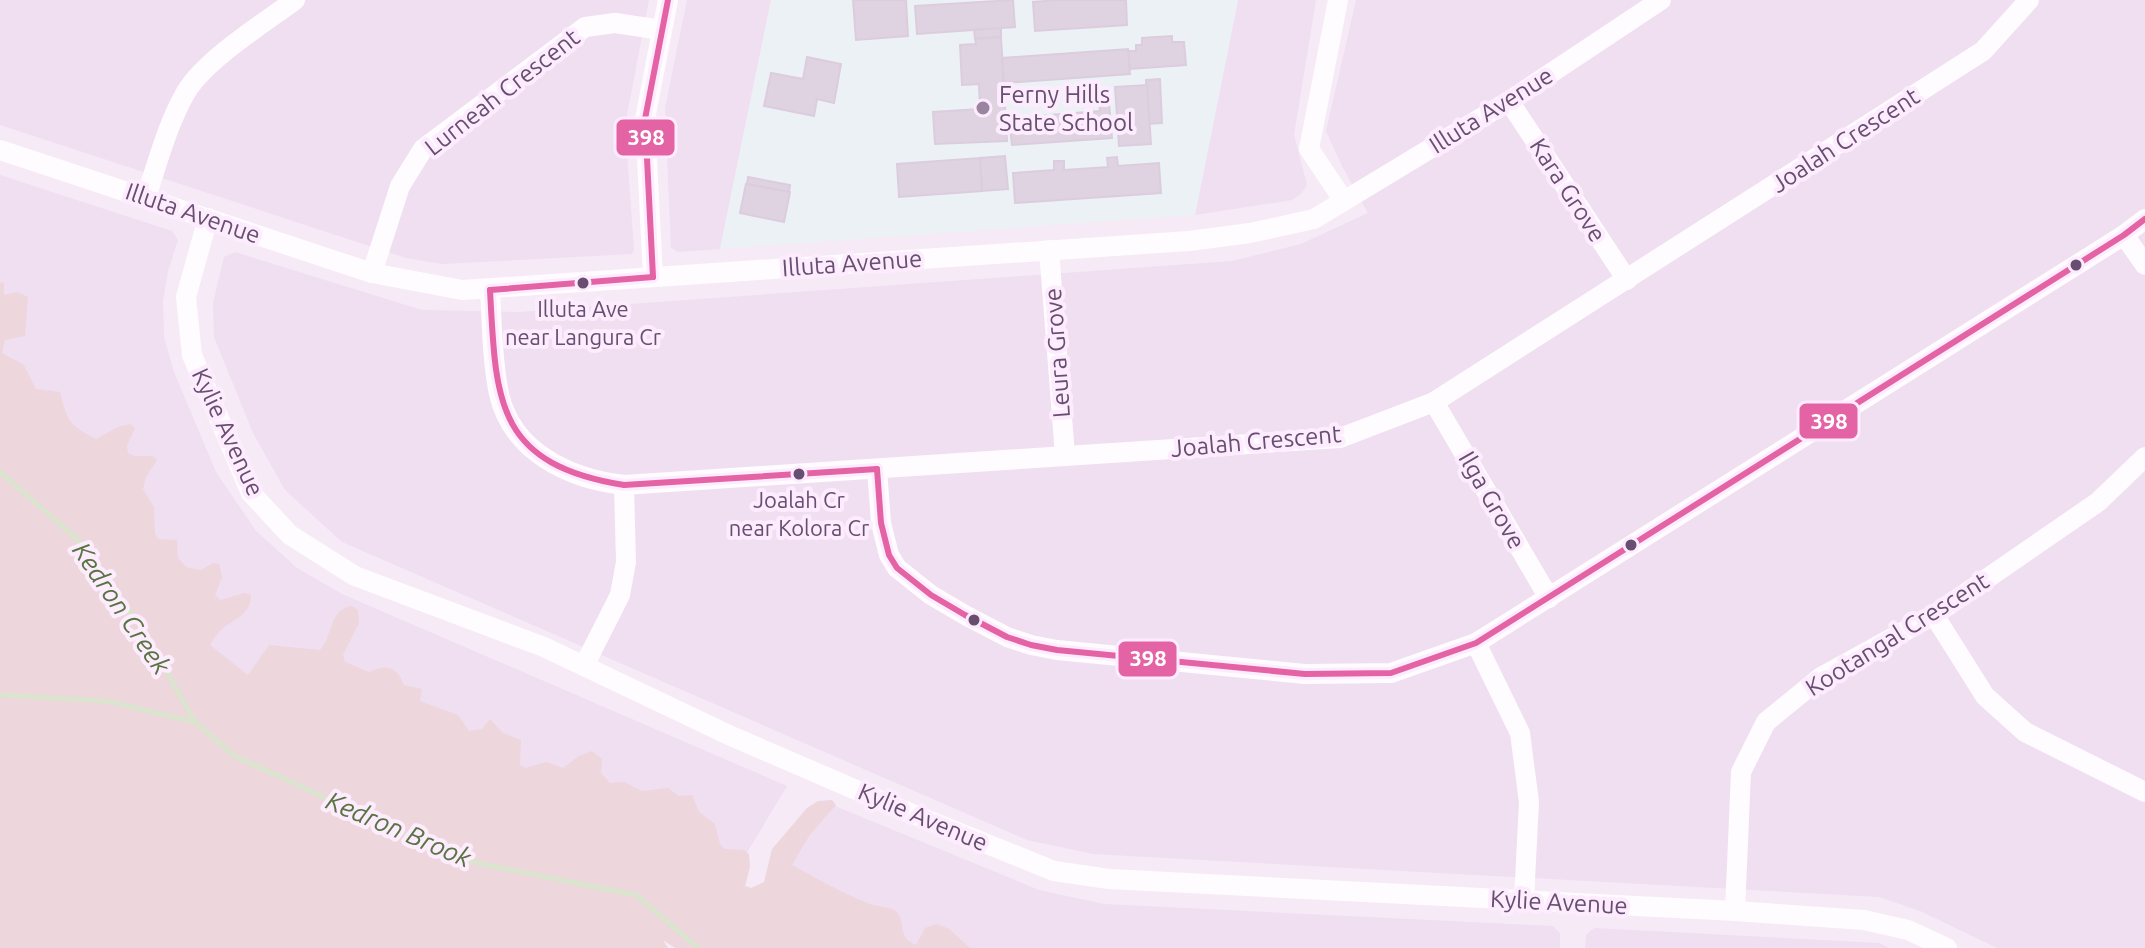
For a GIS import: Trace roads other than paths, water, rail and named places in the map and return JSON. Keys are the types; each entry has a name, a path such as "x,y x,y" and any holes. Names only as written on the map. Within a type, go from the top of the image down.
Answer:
{"street":[{"path":"146,197 170,126 188,89 220,56 295,0"},
{"path":"653,277 645,119 668,0"},
{"path":"1338,0 1309,149 1344,201"},
{"name":"Illuta Avenue","path":"0,150 372,273 433,286 490,290 1189,241 1250,233 1314,219 1509,101 1661,0"},
{"name":"Joalah Crescent","path":"490,290 500,396 524,443 574,474 603,483 624,485 1340,438 1434,402 1627,280 1983,51 2029,0"},
{"name":"Lurneah Crescent","path":"372,273 400,186 423,149 585,27 615,23 662,30"},
{"name":"Kara Grove","path":"1509,101 1627,280"},
{"name":"Kylie Avenue","path":"208,218 186,297 192,355 251,493 290,535 355,576 544,647 731,736 898,808 1054,871 1109,879 1864,920 1908,939 1947,948"},
{"path":"877,469 881,523 889,555 897,568 931,595 1007,637 1071,652 1305,674 1391,673 1476,643 2145,219"},
{"path":"2124,235 2145,265"},
{"name":"Leura Grove","path":"1049,250 1065,455"},
{"name":"Ilga Grove","path":"1434,402 1549,598"},
{"name":"Kootangal Crescent","path":"1735,911 1741,772 1766,722 1821,677 1934,615 2098,502 2145,457"},
{"path":"584,666 620,595 626,562 624,485"},
{"path":"1934,615 1985,696 2025,732 2145,792"},
{"path":"1476,643 1520,733 1529,802 1524,900"}],"waterway":[{"name":"Kedron Brook","path":"0,472 84,545 143,631 195,722 235,756 457,859 636,895 698,948"},
{"path":"0,695 107,701 194,722"}],"place":[{"name":"Ferny Hills State School","path":"983,108"},
{"name":"Illuta Ave near Langura Cr","path":"583,283"},
{"name":"Joalah Cr near Kolora Cr","path":"799,474"}],"water label":[{"name":"Kedron Creek","path":"122,608"}]}
